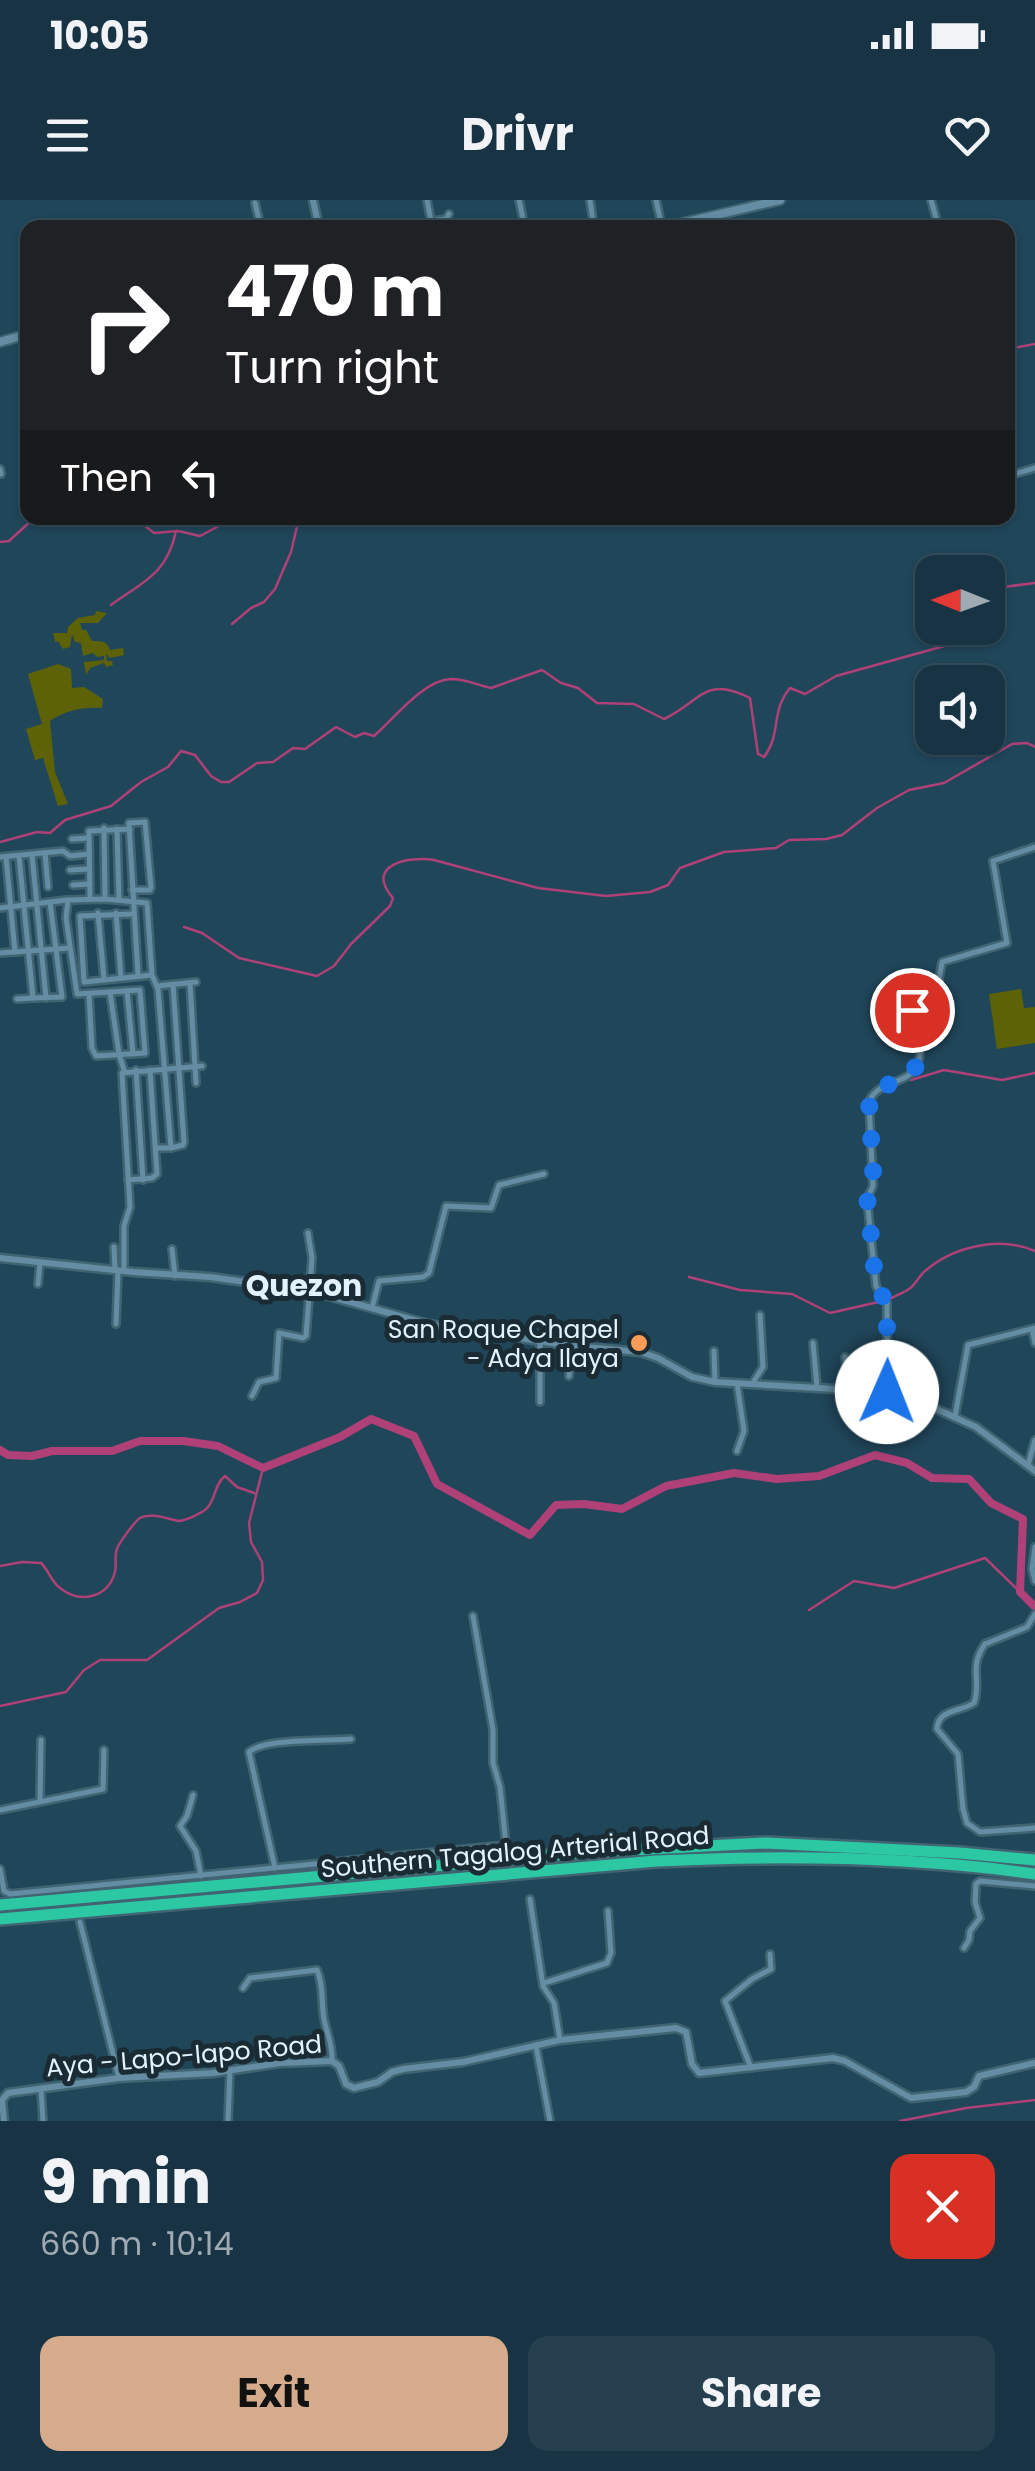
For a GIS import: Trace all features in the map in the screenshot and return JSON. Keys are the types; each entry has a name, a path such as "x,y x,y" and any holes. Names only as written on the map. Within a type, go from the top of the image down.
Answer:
{"highway":[{"name":"Southern Tagalog Arterial Road","path":"0,1905 590,1852 766,1842 1035,1860"},
{"name":"Southern Tagalog Arterial Road","path":"0,1919 656,1860 766,1856 1035,1874"}],"main road":[{"path":"693,220 780,200"}],"street":[{"path":"256,204 260,220"},
{"path":"438,220 449,214"},
{"path":"132,890 151,887 148,824 130,822 132,914 138,975"},
{"path":"104,828 105,899"},
{"path":"117,828 120,900"},
{"path":"90,899 90,830 130,829"},
{"path":"72,839 88,838"},
{"path":"887,1392 887,1303 876,1286 867,1196 874,1186 869,1102 873,1092 910,1074 917,1066 919,1056 911,1014 914,1007 936,992 942,962 1007,943 993,861 1035,847"},
{"path":"15,952 3,857 63,851 70,856 89,854"},
{"path":"46,853 48,887"},
{"path":"32,854 46,998"},
{"path":"19,856 33,998"},
{"path":"70,870 89,869"},
{"path":"73,885 90,884"},
{"path":"0,908 90,899 147,903 171,1148"},
{"path":"68,900 77,994"},
{"path":"50,902 62,996"},
{"path":"116,913 121,976"},
{"path":"98,914 104,979"},
{"path":"84,982 80,916 132,914"},
{"path":"0,953 70,948"},
{"path":"75,985 121,976 152,975"},
{"path":"157,986 193,982 196,1084"},
{"path":"156,1148 171,1148 184,1142 173,985"},
{"path":"126,990 133,1054"},
{"path":"18,999 140,990 146,1051 96,1056 89,994"},
{"path":"110,992 124,1070 130,1208 124,1226 116,1324"},
{"path":"124,1070 198,1066"},
{"path":"136,1070 143,1180"},
{"path":"128,1180 143,1180 157,1174 150,1070"},
{"path":"372,1308 379,1280 423,1277 429,1273 446,1206 491,1208 499,1185 544,1174"},
{"path":"252,1396 259,1382 276,1378 279,1333 305,1338 312,1258 308,1233"},
{"path":"114,1247 119,1271"},
{"path":"172,1249 175,1276"},
{"path":"0,1258 311,1290 428,1324 540,1342 641,1352 692,1377 715,1382 887,1392 955,1416 994,1437 1031,1468"},
{"path":"38,1284 40,1263"},
{"path":"752,1384 762,1370 760,1315"},
{"path":"955,1416 968,1345 1034,1328 1035,1343"},
{"path":"540,1342 540,1402"},
{"path":"813,1343 818,1387"},
{"path":"569,1376 572,1346"},
{"path":"714,1351 715,1382"},
{"path":"845,1356 852,1418"},
{"path":"736,1383 744,1432 738,1451"},
{"path":"1031,1468 1035,1440"},
{"path":"1035,1546 1035,1582"},
{"path":"0,1869 4,1891 10,1894 506,1846 500,1787 493,1764 493,1730 473,1616"},
{"path":"1034,1616 1027,1626 985,1644 974,1666 974,1704 943,1715 937,1729 958,1754 962,1809 967,1824 980,1832 1035,1828"},
{"path":"275,1868 249,1752 256,1746 295,1741 351,1739"},
{"path":"40,1802 41,1740"},
{"path":"0,1810 103,1789 104,1750"},
{"path":"194,1795 188,1816 180,1826 196,1851 201,1876"},
{"path":"964,1948 970,1940 970,1930 980,1918 975,1902 976,1884 980,1880 1035,1886"},
{"path":"530,1899 545,1991 554,2003 560,2040"},
{"path":"544,1982 606,1963 611,1953 608,1912"},
{"path":"80,1922 119,2078"},
{"path":"751,2068 725,2001 752,1978 773,1967 770,1954"},
{"path":"243,1988 250,1978 317,1970 332,2061"},
{"name":"Aya - Lapo-lapo Road","path":"4,2121 4,2095 119,2078 332,2061 339,2066 346,2084 354,2088 378,2082 402,2069 464,2062 560,2040 682,2028 694,2070 699,2073 833,2058 911,2098 966,2092 974,2087 978,2076 1035,2063"},
{"path":"536,2046 550,2121"},
{"path":"228,2121 230,2070"},
{"path":"41,2089 43,2121"}],"shaded area":[{"path":"96,611 107,613 98,623 80,623 82,630 92,641 104,642 110,650 123,648 124,655 110,658 106,654 113,665 106,667 104,663 90,668 86,675 84,662 104,660 104,656 83,656 81,643 75,642 72,634 70,647 63,649 55,642 53,633 67,633 78,618 95,615"},
{"path":"58,664 71,669 72,688 84,687 103,699 102,708 75,710 50,721 55,772 68,804 58,806 43,758 35,760 26,729 42,724 28,674"},
{"path":"1021,989 1024,1008 1035,1007 1035,1043 997,1049 989,994"}],"waterway":[{"path":"1015,348 1035,344"},
{"path":"0,542 9,541 26,525"},
{"path":"144,525 154,533 178,531 200,536 221,525"},
{"path":"232,624 264,602 275,589 297,525"},
{"path":"111,605 160,567 176,531"},
{"path":"1005,587 1035,583"},
{"path":"0,842 37,832 50,833 65,820 111,806 168,767 181,751 195,755 211,776 229,782 257,763 273,762 293,748 305,749 336,727 355,737 364,733 374,736 420,693 451,679 491,688 542,670 561,683 578,688 597,703 634,704 664,719 704,693 722,689 735,692 750,698 758,754 764,757 773,739 780,706 790,688 805,694 836,676 948,645"},
{"path":"184,927 202,933 239,958 317,976 334,966 390,906 393,898 385,887 386,870 402,862 434,860 538,888 606,896 650,892 668,885 680,868 724,852 776,848 789,840 842,835 909,790 944,783 1012,744 1035,747"},
{"path":"911,1080 944,1070 1002,1080 1035,1073"},
{"path":"888,1300 909,1289 937,1262 963,1250 1007,1244 1035,1251"},
{"path":"689,1277 740,1290 792,1294 830,1313 883,1301"},
{"path":"0,1450 8,1455 32,1456 52,1451 112,1451 140,1441 183,1441 218,1446 263,1468 340,1437 371,1419 414,1436 437,1484 530,1535 556,1505 622,1509 666,1486 734,1473 777,1479 819,1476 875,1455 907,1463 932,1478 969,1479 991,1503 1023,1519 1020,1592 1035,1607"},
{"path":"0,1706 66,1692 84,1670 100,1660 147,1660 219,1608 257,1593 263,1580 262,1562 251,1542 249,1523 263,1468"},
{"path":"0,1566 41,1563 60,1588 76,1596 92,1596 111,1581 118,1546 140,1518 154,1516 178,1521 195,1516 209,1505 225,1476 237,1487 254,1493"},
{"path":"809,1610 854,1581 894,1588 985,1558 1020,1592"},
{"path":"900,2121 1035,2100"}],"place":[{"name":"San Roque Chapel - Adya Ilaya","path":"639,1343"}],"district":[{"name":"Quezon","path":"304,1285"}],"route":[{"path":"887,1392 887,1303 876,1286 867,1196 874,1186 869,1102 873,1092 910,1074 917,1066 912,1010"}]}
